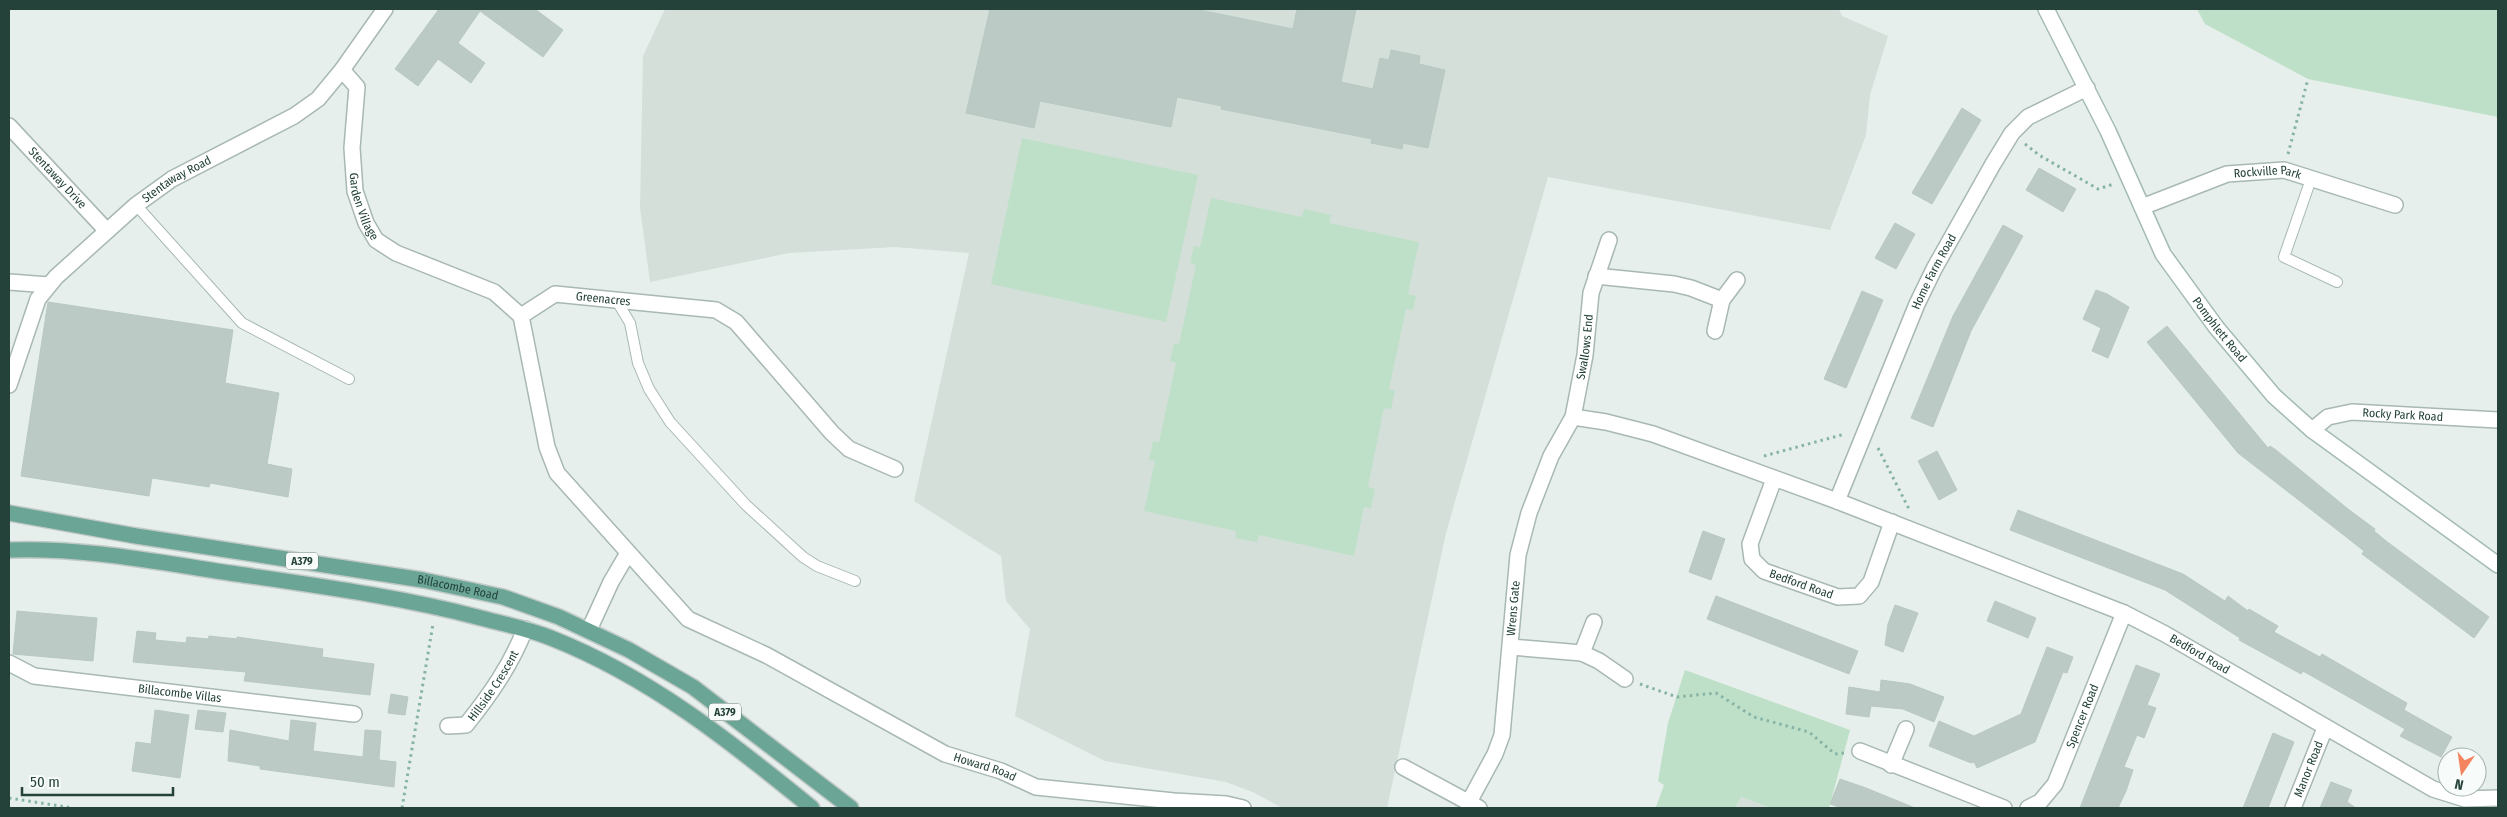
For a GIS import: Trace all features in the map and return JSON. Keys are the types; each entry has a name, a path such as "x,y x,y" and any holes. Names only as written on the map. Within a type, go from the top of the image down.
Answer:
{"main road":[{"name":"Billacombe Road","path":"9,513 136,536 423,580 503,597 589,630 629,650 692,687 851,808"},
{"name":"Billacombe Road","path":"9,550 30,549 93,554 298,583 436,606 525,629 552,638 627,674 672,700 746,755 812,808"}],"street":[{"name":"Stentaway Road","path":"9,385 38,299 49,285 136,205 172,180 294,116 318,98 342,70 384,9"},
{"name":"Pomphlett Road","path":"2046,9 2087,88 2163,254 2216,328 2274,396 2312,430 2498,565"},
{"name":"Garden Village","path":"342,70 357,87 352,148 355,191 366,222 376,240 396,253 494,292 521,316"},
{"name":"Home Farm Road","path":"1837,501 1917,304 1934,269 2012,133 2028,117 2087,88"},
{"name":"Stentaway Drive","path":"9,126 107,231"},
{"name":"Rockville Park","path":"2142,208 2228,174 2284,170 2395,205"},
{"name":"Swallows End","path":"1573,417 1585,355 1588,313 1596,276 1610,240"},
{"path":"1596,276 1674,284 1691,288 1722,300"},
{"path":"1715,331 1722,300 1738,280"},
{"path":"9,282 49,285"},
{"name":"Greenacres","path":"521,316 555,294 615,298 716,310 736,322 832,433 849,449 895,469"},
{"path":"521,316 547,446 557,473 628,552 589,630"},
{"name":"Rocky Park Road","path":"2312,430 2328,417 2352,412 2498,420"},
{"name":"Bedford Road","path":"1573,417 1606,422 1653,434 1837,501 2124,613 2165,634 2325,728 2433,788 2470,804 2498,798"},
{"name":"Wrens Gate","path":"1403,767 1474,805 1502,735 1518,555 1529,513 1550,456 1573,417"},
{"name":"Bedford Road","path":"1774,479 1750,544 1752,559 1764,571 1838,597 1859,596 1871,582 1892,522"},
{"name":"Howard Road","path":"628,552 666,592 688,619 766,656 945,754 1000,772 1036,787 1243,808"},
{"name":"Spencer Road","path":"2028,808 2040,802 2055,784 2124,613"},
{"path":"1582,653 1594,622"},
{"name":"Hillside Crescent","path":"448,726 466,726 489,697 516,653 525,629"},
{"path":"1511,647 1582,653 1599,661 1625,679"},
{"name":"Billacombe Villas","path":"9,663 34,676 354,714"},
{"name":"Manor Road","path":"2293,808 2325,728"},
{"path":"1891,765 1906,729"},
{"path":"1860,751 1891,765 2004,808"}],"lane":[{"path":"2312,179 2284,256 2338,282"},
{"path":"136,205 242,323 349,379"},
{"path":"615,298 630,323 638,363 649,389 670,422 746,505 803,557 817,566 856,581"}],"path":[{"path":"2284,170 2308,79"},
{"path":"2012,133 2039,156 2098,189 2129,179"},
{"path":"1734,464 1851,432 1874,440 1911,512"},
{"path":"402,808 436,606"},
{"path":"1625,679 1676,697 1716,693 1754,717 1809,732 1835,754 1860,751"},
{"path":"9,798 73,808"}],"shaded area":[{"path":"665,9 1839,9 1842,16 1888,36 1870,95 1866,135 1830,230 1548,177 1446,533 1387,808 1282,808 1255,793 1226,782 1105,761 1015,716 1030,629 1006,601 1001,556 914,501 969,253 895,247 789,253 650,282 640,208 643,56"},
{"path":"1741,797 1771,808 1735,808"}],"green space":[{"path":"2197,9 2498,9 2498,117 2308,79 2205,24"},
{"path":"1022,138 1198,175 1166,322 991,284"},
{"path":"1211,198 1302,217 1304,209 1331,215 1329,223 1419,242 1408,294 1416,296 1413,310 1406,309 1389,389 1395,391 1391,409 1384,408 1368,487 1375,489 1371,508 1364,507 1354,556 1259,535 1257,542 1235,538 1236,531 1144,511 1155,461 1149,460 1153,441 1159,442 1176,363 1170,361 1174,343 1179,344 1196,265 1190,263 1194,246 1200,247"},
{"path":"1685,670 1850,730 1829,808 1771,808 1741,797 1735,808 1656,807 1664,785 1658,781 1668,723"}],"building":[{"path":"439,9 535,9 563,30 543,57 480,11 458,43 485,63 471,83 438,59 418,86 395,69"},
{"path":"990,9 1195,9 1293,29 1297,9 1356,9 1341,82 1373,89 1380,58 1389,60 1391,50 1420,56 1419,64 1445,70 1428,148 1403,143 1402,149 1371,143 1372,139 1221,109 1222,106 1177,97 1171,127 1040,101 1034,128 966,113"},
{"path":"1962,108 1981,120 1932,204 1912,193"},
{"path":"2039,168 2076,189 2063,212 2026,190"},
{"path":"1895,223 1915,234 1896,269 1875,258"},
{"path":"2003,225 2023,236 1971,331 1933,427 1911,418 1953,316"},
{"path":"2096,290 2129,307 2108,358 2092,351 2101,328 2083,319"},
{"path":"1862,291 1883,300 1846,388 1824,379"},
{"path":"48,302 233,330 225,383 279,393 267,464 292,469 288,497 210,483 209,487 152,478 149,496 21,476"},
{"path":"2167,326 2268,448 2270,446 2276,450 2375,529 2374,531 2386,541 2489,617 2474,638 2362,554 2364,551 2238,453 2147,342"},
{"path":"1937,451 1957,490 1939,500 1918,461"},
{"path":"2018,510 2183,574 2225,601 2228,596 2248,611 2249,609 2278,626 2274,632 2320,657 2322,654 2407,703 2404,710 2452,737 2446,747 2437,747 2437,755 2400,736 2405,729 2303,671 2301,674 2239,640 2240,638 2165,590 2010,530"},
{"path":"1703,531 1725,539 1711,580 1689,572"},
{"path":"1716,596 1858,651 1849,674 1707,619"},
{"path":"1995,601 2036,618 2028,638 1987,621"},
{"path":"1895,605 1918,613 1903,652 1885,645 1888,624"},
{"path":"17,611 97,618 93,661 13,654"},
{"path":"137,631 156,633 155,640 186,643 187,637 208,639 209,636 237,639 237,637 323,649 322,657 374,664 370,695 244,681 246,672 133,662"},
{"path":"2047,647 2073,657 2067,673 2063,672 2035,742 1977,768 1974,762 1971,763 1929,746 1939,721 1974,736 2021,714"},
{"path":"2136,665 2160,674 2147,705 2156,708 2144,738 2137,735 2124,767 2133,770 2126,791 2118,808 2080,808"},
{"path":"1881,680 1910,684 1944,697 1934,722 1903,709 1871,706 1869,717 1846,714 1849,687 1880,692"},
{"path":"391,694 408,697 405,715 388,713"},
{"path":"155,710 189,715 180,778 132,771 136,742 151,744"},
{"path":"198,710 226,713 223,732 195,729"},
{"path":"291,720 316,723 313,751 363,757 365,730 381,731 379,760 396,762 394,787 260,769 260,766 228,761 230,730 289,741"},
{"path":"2273,733 2294,742 2268,808 2243,808"},
{"path":"1840,779 1915,808 1842,808 1830,804"},
{"path":"2331,782 2352,790 2347,802 2356,808 2320,808"}]}
